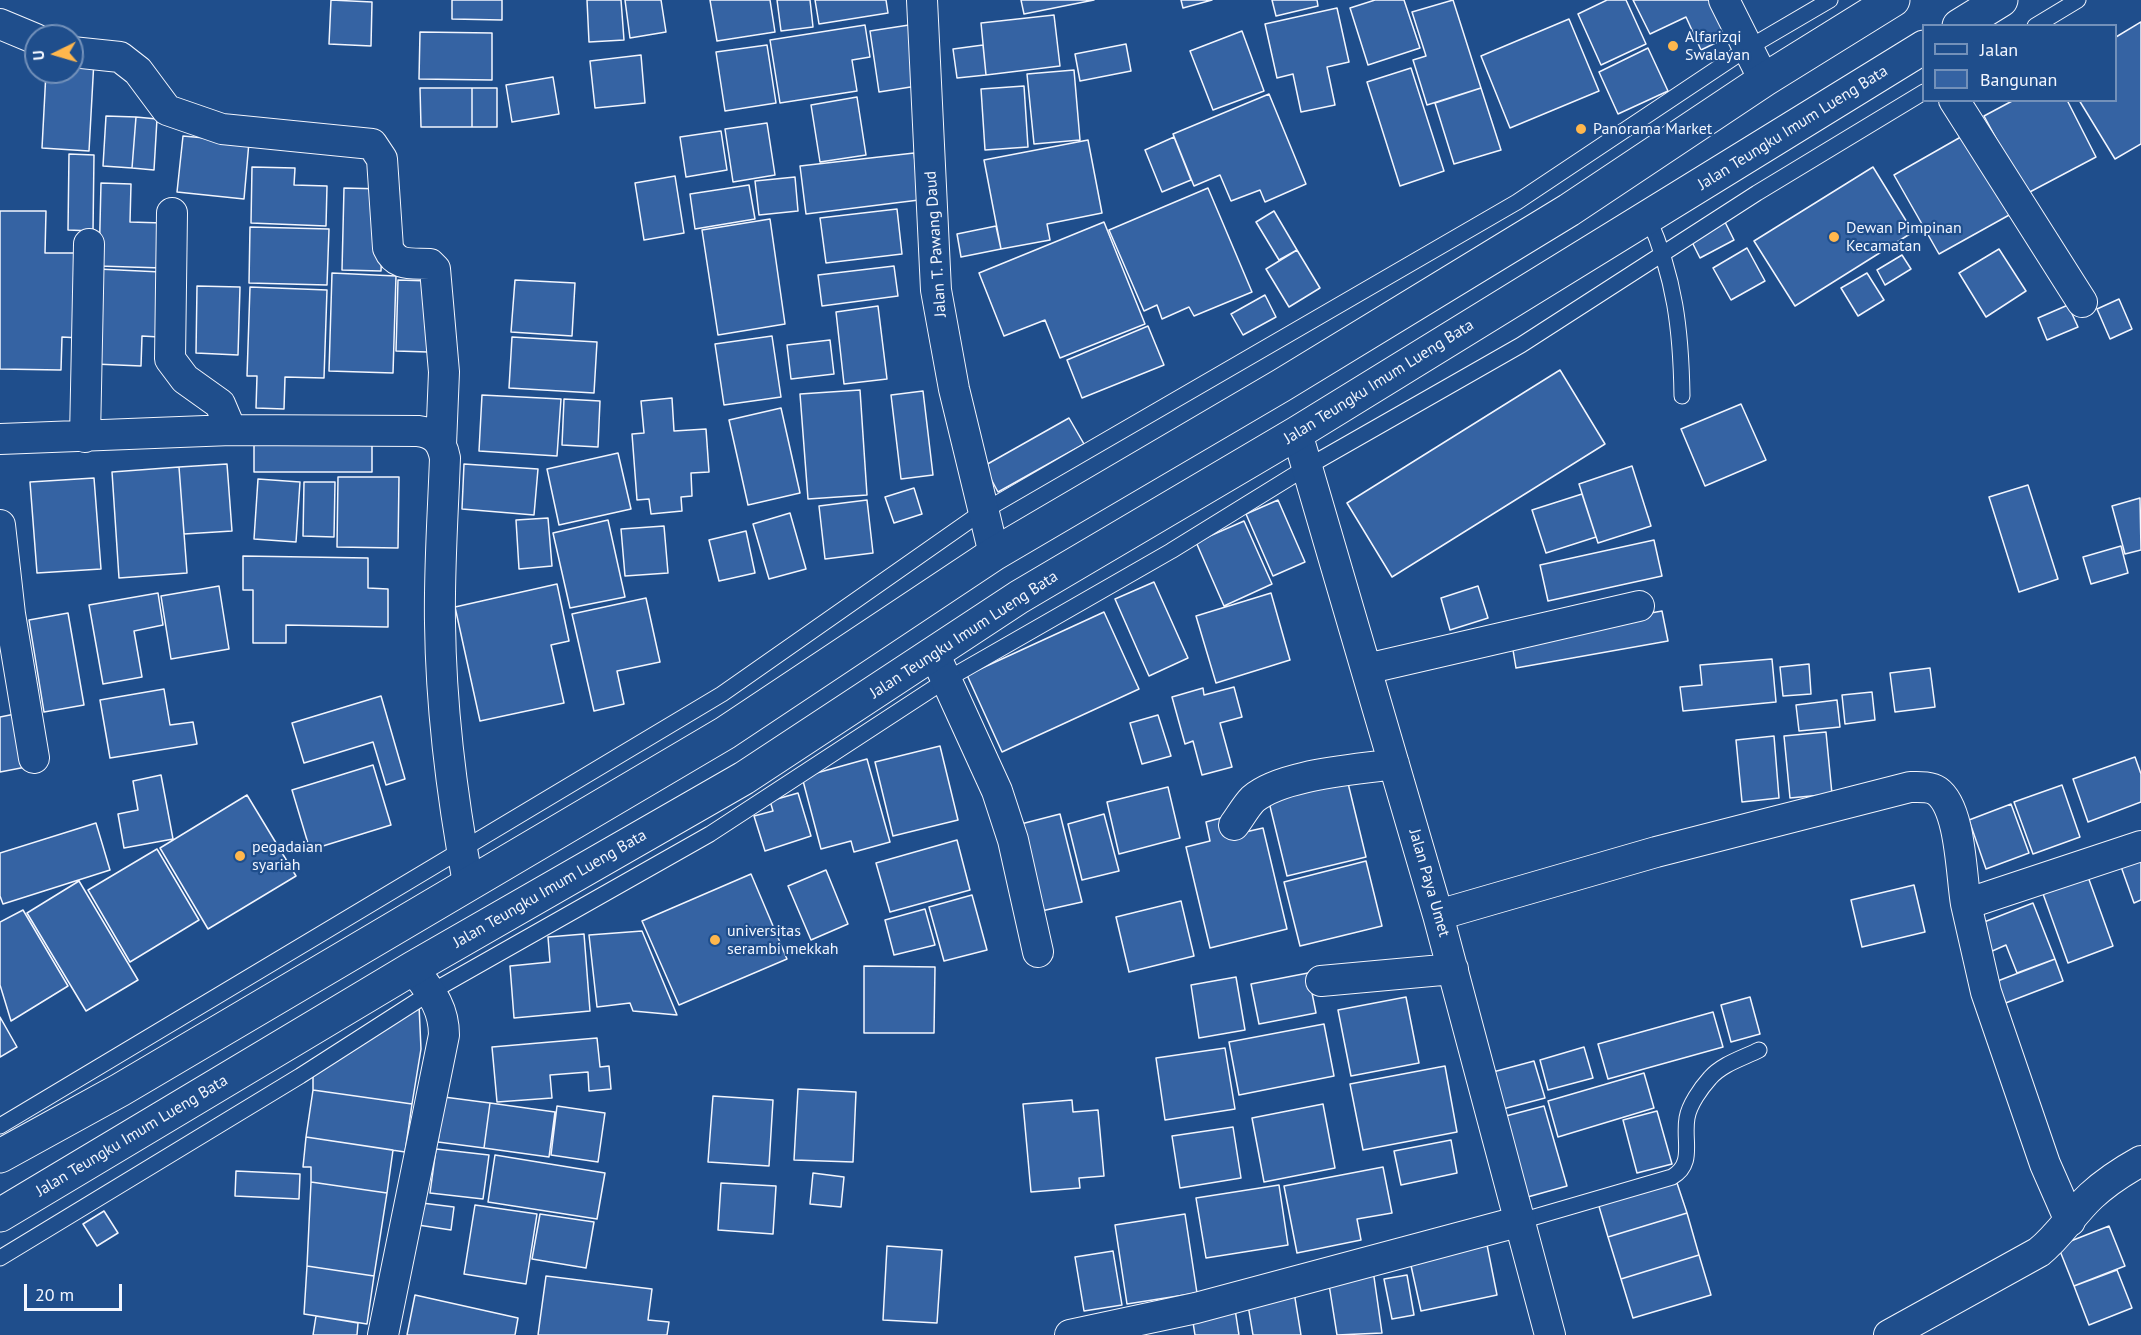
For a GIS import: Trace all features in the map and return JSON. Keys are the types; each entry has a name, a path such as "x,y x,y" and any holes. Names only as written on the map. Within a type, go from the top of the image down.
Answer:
{"highway":[{"path":"0,1156 120,1090 465,867 725,733 994,554 1282,385 1569,210 1764,80 1893,0"},
{"path":"1962,24 2001,0"},
{"name":"Jalan Teungku Imum Lueng Bata","path":"0,1215 422,980 744,778 940,666 1019,597 1297,433 1922,50"},
{"path":"725,733 744,778"}],"street":[{"name":"Jalan T. Pawang Daud","path":"922,0 936,290 954,388 982,512 994,554"},
{"path":"1724,0 1764,80"},
{"path":"0,24 24,34"},
{"path":"84,53 120,57 138,71 167,110 222,129 372,144 382,159 388,248 392,257 400,263 430,264 435,269 444,372 441,445 445,458 440,622 443,716 454,808 465,867"},
{"path":"1955,102 2082,302"},
{"path":"171,213 170,359 185,379 220,404 231,430"},
{"path":"85,437 89,244"},
{"path":"0,439 231,430 418,431 428,432 441,445"},
{"name":"Jalan Paya Umet","path":"1297,433 1438,915 1550,1335"},
{"path":"0,525 10,614 34,758"},
{"path":"1366,669 1639,606"},
{"path":"940,666 998,791 1013,840 1038,952"},
{"path":"1234,825 1254,799 1280,785 1305,777 1394,764"},
{"path":"1438,915 1656,852 1910,787 1923,786 1936,790 1945,799 1953,814 1966,904 1986,992 2045,1164 2070,1221"},
{"path":"1966,904 2141,846"},
{"path":"1321,981 1453,969"},
{"path":"382,1335 444,1035 444,1020 438,1002 422,980"},
{"path":"1889,1335 2039,1252 2070,1221 2089,1197 2115,1176 2141,1161"},
{"path":"1070,1335 1196,1308 1521,1221"}],"lane":[{"path":"0,1126 465,867 722,694 982,512 1517,202 1748,48 1830,0"},
{"path":"2038,24 2078,0"},
{"path":"0,1258 290,1082 422,980 710,834 940,666 1171,551 1307,467 1521,345 1922,93"},
{"path":"1648,217 1664,253 1677,308 1682,396"},
{"path":"1521,1221 1672,1177 1682,1171 1687,1163 1687,1116 1701,1090 1711,1076 1759,1050"}],"building":[{"path":"331,0 372,2 371,46 329,44"},
{"path":"452,0 502,0 502,20 452,19"},
{"path":"587,0 621,0 624,40 589,42"},
{"path":"625,0 661,0 666,32 630,38"},
{"path":"710,0 770,0 775,32 717,41"},
{"path":"777,0 810,0 813,27 781,31"},
{"path":"815,0 886,0 888,13 819,24"},
{"path":"1021,0 1094,0 1024,14"},
{"path":"1181,0 1212,0 1183,8"},
{"path":"1272,0 1317,0 1318,6 1276,16"},
{"path":"1375,0 1404,0 1420,48 1368,65 1350,8"},
{"path":"1453,0 1481,88 1427,105 1413,60 1426,56 1412,12"},
{"path":"1607,0 1626,0 1646,44 1601,65 1578,14"},
{"path":"1633,0 1715,0 1732,35 1701,50 1686,17 1650,34"},
{"path":"1337,8 1349,62 1327,67 1335,105 1301,112 1293,74 1277,78 1265,24"},
{"path":"1054,15 1060,66 986,75 981,23"},
{"path":"1569,19 1599,91 1510,128 1481,56"},
{"path":"2141,22 2141,144 2115,159 2080,102 2117,102 2117,36"},
{"path":"865,25 870,57 852,60 857,91 780,103 770,40"},
{"path":"909,25 917,86 879,92 870,31"},
{"path":"1242,31 1264,91 1213,110 1190,51"},
{"path":"420,32 492,33 492,80 419,79"},
{"path":"1126,44 1131,71 1080,81 1075,54"},
{"path":"767,45 776,103 725,111 716,52"},
{"path":"983,45 986,75 957,78 953,49"},
{"path":"1648,48 1668,91 1618,114 1599,72"},
{"path":"641,55 645,103 595,108 590,61"},
{"path":"84,60 94,60 89,151 42,148 45,84 84,84"},
{"path":"1411,68 1444,171 1400,186 1367,82"},
{"path":"1074,70 1080,140 1034,144 1027,74"},
{"path":"553,77 559,114 512,122 506,85"},
{"path":"1024,86 1028,147 985,150 981,89"},
{"path":"420,88 472,88 472,127 421,127"},
{"path":"472,88 497,88 497,127 472,127"},
{"path":"1481,88 1501,150 1454,164 1435,103"},
{"path":"1269,94 1306,184 1265,202 1260,190 1231,201 1220,175 1194,186 1173,134"},
{"path":"857,97 866,155 820,162 811,105"},
{"path":"2010,102 2068,102 2096,157 2026,194 1984,116"},
{"path":"106,116 136,117 132,168 103,166"},
{"path":"136,117 157,119 154,170 132,168"},
{"path":"767,123 775,175 733,182 725,129"},
{"path":"721,131 727,170 686,177 680,137"},
{"path":"1966,134 2011,214 1939,254 1894,175"},
{"path":"183,136 249,142 244,199 177,192"},
{"path":"1174,137 1191,180 1162,192 1145,150"},
{"path":"1088,140 1102,213 1047,224 1050,240 1001,249 984,160"},
{"path":"914,153 919,200 806,214 800,166"},
{"path":"69,154 94,155 93,231 68,230"},
{"path":"252,167 295,168 294,185 327,186 326,226 251,223"},
{"name":"Dewan Pimpinan Kecamatan","path":"1873,167 1913,232 1795,306 1754,241"},
{"path":"675,176 684,233 644,240 635,183"},
{"path":"795,177 798,211 759,215 755,181"},
{"path":"101,183 131,184 130,222 163,223 162,268 99,266"},
{"path":"749,185 755,219 695,229 690,194"},
{"path":"344,188 384,189 381,271 342,270"},
{"path":"1208,188 1252,292 1194,316 1189,307 1162,319 1157,305 1144,311 1109,230"},
{"path":"897,209 902,254 826,263 820,218"},
{"path":"0,211 46,211 45,253 82,253 80,338 62,337 61,370 0,369"},
{"path":"1274,211 1297,250 1279,260 1256,222"},
{"path":"770,219 785,324 718,335 702,230"},
{"path":"1104,222 1145,324 1060,358 1045,320 1004,336 979,273"},
{"path":"1725,222 1734,240 1700,258 1691,240"},
{"path":"996,226 1001,249 961,257 957,234"},
{"path":"250,227 329,229 327,285 249,283"},
{"path":"1747,248 1765,281 1731,300 1713,268"},
{"path":"1999,249 2026,291 1986,317 1959,273"},
{"path":"1297,250 1320,288 1289,307 1266,269"},
{"path":"1902,255 1911,269 1885,285 1877,270"},
{"path":"894,266 898,296 822,306 818,275"},
{"path":"98,269 161,272 159,337 142,336 141,366 95,364"},
{"path":"332,273 396,276 393,373 329,371"},
{"path":"1867,273 1884,300 1858,316 1841,288"},
{"path":"398,280 430,281 428,352 396,351"},
{"path":"515,280 575,283 572,336 511,332"},
{"path":"197,286 240,287 238,355 196,353"},
{"path":"250,287 327,290 324,378 285,377 284,409 256,408 257,376 247,376"},
{"path":"1265,295 1276,317 1243,335 1231,314"},
{"path":"2119,299 2132,329 2110,339 2097,309"},
{"path":"2068,305 2078,327 2047,340 2038,318"},
{"path":"878,306 887,379 844,384 836,312"},
{"path":"1148,326 1164,365 1082,398 1067,360"},
{"path":"772,336 781,397 724,405 715,344"},
{"path":"512,337 597,342 594,393 509,388"},
{"path":"830,340 834,374 791,379 787,345"},
{"path":"1560,370 1605,444 1392,577 1347,503"},
{"path":"860,390 867,495 808,499 800,394"},
{"path":"923,391 933,475 901,479 891,395"},
{"path":"482,395 561,399 557,456 479,451"},
{"path":"672,398 674,431 706,429 709,472 691,473 692,496 681,497 682,511 651,514 649,499 637,500 632,434 644,433 641,401"},
{"path":"564,399 600,401 598,447 562,445"},
{"path":"1741,404 1766,460 1705,486 1681,429"},
{"path":"781,408 800,493 748,505 729,420"},
{"path":"1069,418 1084,444 998,492 984,466"},
{"path":"372,437 372,472 254,472 254,438"},
{"path":"618,453 631,509 559,525 547,469"},
{"path":"227,464 232,531 184,534 179,467"},
{"path":"464,464 538,469 534,515 462,509"},
{"path":"1632,466 1651,526 1598,543 1579,484"},
{"path":"179,467 187,573 119,578 112,472"},
{"path":"338,477 399,477 398,548 337,547"},
{"path":"94,478 101,569 37,573 30,482"},
{"path":"258,479 300,482 296,542 254,539"},
{"path":"304,482 335,482 334,537 303,536"},
{"path":"2028,485 2058,579 2019,592 1989,497"},
{"path":"914,488 922,514 894,523 885,497"},
{"path":"1582,494 1596,537 1546,553 1532,510"},
{"path":"2140,498 2141,550 2125,554 2112,506"},
{"path":"867,500 873,553 825,559 819,506"},
{"path":"1278,500 1305,562 1273,576 1246,514"},
{"path":"790,513 806,569 769,579 753,524"},
{"path":"548,518 552,566 519,569 516,520"},
{"path":"608,520 625,597 570,608 553,533"},
{"path":"1244,521 1272,584 1224,606 1196,542"},
{"path":"664,526 668,573 625,576 621,529"},
{"path":"746,531 755,573 719,581 709,540"},
{"path":"1654,540 1662,576 1548,601 1540,565"},
{"path":"2121,546 2128,573 2091,584 2083,557"},
{"path":"243,556 368,558 368,588 388,589 388,627 286,625 286,643 253,643 253,590 243,590"},
{"path":"1154,582 1188,658 1149,676 1115,599"},
{"path":"557,584 569,641 551,645 564,703 480,721 455,607"},
{"path":"219,586 229,649 171,659 161,596"},
{"path":"1478,586 1488,618 1450,630 1441,598"},
{"path":"158,593 163,625 134,631 142,677 103,684 89,605"},
{"path":"1271,593 1290,660 1216,683 1196,616"},
{"path":"646,598 660,662 617,671 624,704 594,711 572,614"},
{"path":"1662,611 1668,641 1516,668 1511,638"},
{"path":"1104,612 1139,689 1002,752 967,675"},
{"path":"68,613 84,705 44,712 29,620"},
{"path":"1772,659 1776,702 1683,711 1680,687 1702,685 1700,665"},
{"path":"1809,664 1811,694 1783,696 1780,667"},
{"path":"1930,668 1935,707 1895,712 1890,673"},
{"path":"1234,687 1242,717 1220,723 1232,767 1202,775 1193,741 1185,744 1172,697 1203,688 1204,695"},
{"path":"164,689 170,725 193,722 197,744 110,758 100,700"},
{"path":"1872,692 1875,720 1845,724 1842,695"},
{"path":"381,696 405,779 386,785 373,742 304,763 292,723"},
{"path":"1837,700 1840,727 1799,731 1796,705"},
{"path":"15,714 26,767 0,772 0,717"},
{"path":"1158,715 1171,756 1142,764 1130,723"},
{"path":"1826,732 1832,794 1790,798 1784,736"},
{"path":"1774,736 1779,798 1742,802 1736,740"},
{"path":"940,746 958,820 893,836 875,762"},
{"path":"2135,757 2141,774 2141,802 2088,822 2073,779"},
{"path":"867,759 890,842 854,852 851,841 821,849 802,777"},
{"path":"373,765 391,825 310,850 292,790"},
{"path":"161,775 173,839 124,848 118,814 138,810 133,781"},
{"path":"1347,779 1366,857 1287,876 1268,798"},
{"path":"2062,785 2080,837 2033,854 2014,802"},
{"path":"1168,787 1180,838 1119,854 1107,802"},
{"path":"798,793 811,836 765,851 754,816 773,811 770,801"},
{"path":"247,795 296,876 208,929 160,848"},
{"path":"2011,804 2029,853 1986,869 1969,820"},
{"path":"1060,814 1082,902 1037,912 1017,825"},
{"path":"1104,814 1119,871 1082,880 1068,824"},
{"path":"1228,816 1232,835 1263,828 1287,929 1210,948 1186,847 1210,841 1206,822"},
{"path":"96,823 110,870 3,904 0,896 0,853"},
{"path":"957,840 970,890 890,912 876,863"},
{"path":"157,849 199,920 130,962 88,890"},
{"path":"2141,853 2141,900 2134,903 2119,861"},
{"path":"1366,861 1382,926 1300,946 1284,882"},
{"path":"826,870 848,924 811,940 788,886"},
{"name":"universitas serambi mekkah","path":"751,874 787,959 679,1005 642,921"},
{"path":"2087,874 2113,946 2068,963 2042,891"},
{"path":"79,881 138,980 86,1011 27,913"},
{"path":"1914,885 1925,932 1862,947 1851,900"},
{"path":"972,895 987,950 944,961 929,907"},
{"path":"1181,901 1194,956 1129,972 1116,917"},
{"path":"2033,903 2055,959 2017,973 2006,945 1990,952 1979,924"},
{"path":"925,909 935,945 894,955 885,920"},
{"path":"23,910 68,986 11,1021 0,985 0,922"},
{"path":"642,931 677,1015 633,1011 630,1003 597,1007 589,935"},
{"path":"584,934 590,1011 514,1018 510,966 550,962 548,937"},
{"path":"2055,959 2063,981 2003,1004 1995,982"},
{"path":"864,966 935,967 934,1033 864,1033"},
{"path":"1308,973 1316,1013 1259,1024 1251,984"},
{"path":"1236,977 1245,1030 1199,1038 1191,985"},
{"path":"1406,997 1419,1063 1351,1076 1338,1010"},
{"path":"1750,997 1760,1034 1731,1042 1721,1005"},
{"path":"419,1005 421,1049 412,1104 313,1090 313,1068"},
{"path":"1713,1012 1723,1047 1608,1079 1598,1044"},
{"path":"0,1017 17,1047 0,1057"},
{"path":"1324,1024 1334,1076 1239,1095 1229,1042"},
{"path":"597,1038 600,1067 609,1066 611,1089 589,1091 588,1072 550,1075 552,1098 497,1102 492,1047"},
{"path":"1584,1047 1593,1078 1548,1090 1540,1060"},
{"path":"1225,1048 1235,1109 1165,1120 1156,1058"},
{"path":"1534,1061 1545,1098 1503,1109 1493,1072"},
{"path":"1445,1066 1457,1132 1363,1150 1350,1084"},
{"path":"1644,1073 1654,1108 1558,1137 1548,1101"},
{"path":"798,1089 856,1092 853,1162 794,1160"},
{"path":"313,1090 412,1104 405,1152 306,1137"},
{"path":"713,1096 773,1100 769,1166 708,1162"},
{"path":"444,1097 490,1103 484,1148 438,1142"},
{"path":"1072,1100 1073,1112 1098,1110 1104,1176 1079,1178 1080,1188 1031,1192 1023,1104"},
{"path":"490,1103 555,1112 549,1157 484,1148"},
{"path":"1323,1104 1335,1168 1264,1182 1252,1118"},
{"path":"557,1106 605,1113 598,1162 551,1155"},
{"path":"1544,1106 1567,1186 1524,1198 1502,1117"},
{"path":"1657,1111 1672,1164 1637,1173 1623,1120"},
{"path":"1233,1127 1241,1178 1180,1188 1172,1136"},
{"path":"306,1137 393,1150 387,1193 311,1182 311,1167 303,1167"},
{"path":"1451,1140 1457,1173 1401,1185 1394,1151"},
{"path":"436,1149 489,1155 483,1199 430,1193"},
{"path":"495,1155 605,1173 597,1219 488,1202"},
{"path":"1383,1167 1392,1213 1357,1219 1361,1240 1297,1253 1284,1186"},
{"path":"236,1171 300,1174 299,1199 235,1196"},
{"path":"813,1173 844,1177 841,1207 810,1204"},
{"path":"1676,1180 1687,1213 1608,1237 1598,1203"},
{"path":"311,1182 387,1193 374,1276 307,1266"},
{"path":"721,1183 776,1186 773,1234 718,1230"},
{"path":"1279,1185 1288,1245 1206,1258 1196,1198"},
{"path":"422,1203 454,1207 451,1230 418,1225"},
{"path":"475,1205 537,1214 526,1284 464,1274"},
{"path":"104,1211 118,1233 97,1246 83,1224"},
{"path":"1687,1213 1699,1255 1621,1279 1608,1237"},
{"path":"540,1214 594,1222 586,1268 532,1259"},
{"path":"1185,1214 1197,1293 1127,1304 1115,1225"},
{"path":"2109,1226 2125,1266 2074,1286 2058,1246"},
{"path":"1487,1245 1497,1295 1421,1311 1410,1261"},
{"path":"887,1246 942,1250 937,1323 883,1320"},
{"path":"1113,1251 1122,1305 1084,1311 1075,1257"},
{"path":"1699,1255 1711,1295 1633,1318 1621,1279"},
{"path":"307,1266 374,1276 367,1324 304,1314"},
{"path":"1373,1270 1382,1333 1337,1335 1328,1278"},
{"path":"2117,1270 2132,1308 2089,1325 2074,1286"},
{"path":"1407,1275 1414,1315 1392,1319 1384,1279"},
{"path":"546,1276 652,1289 648,1320 669,1322 667,1335 538,1335"},
{"path":"1294,1292 1301,1335 1253,1335 1247,1299"},
{"path":"415,1295 518,1318 515,1335 407,1335"},
{"path":"1235,1309 1239,1335 1195,1335 1192,1316"},
{"path":"316,1316 358,1323 357,1335 313,1335"}],"place":[{"name":"Alfarizqi Swalayan","path":"1673,46"},
{"name":"Panorama Market","path":"1581,129"},
{"name":"Dewan Pimpinan Kecamatan","path":"1834,237"},
{"name":"pegadaian syariah","path":"240,856"},
{"name":"universitas serambi mekkah","path":"715,940"}]}
